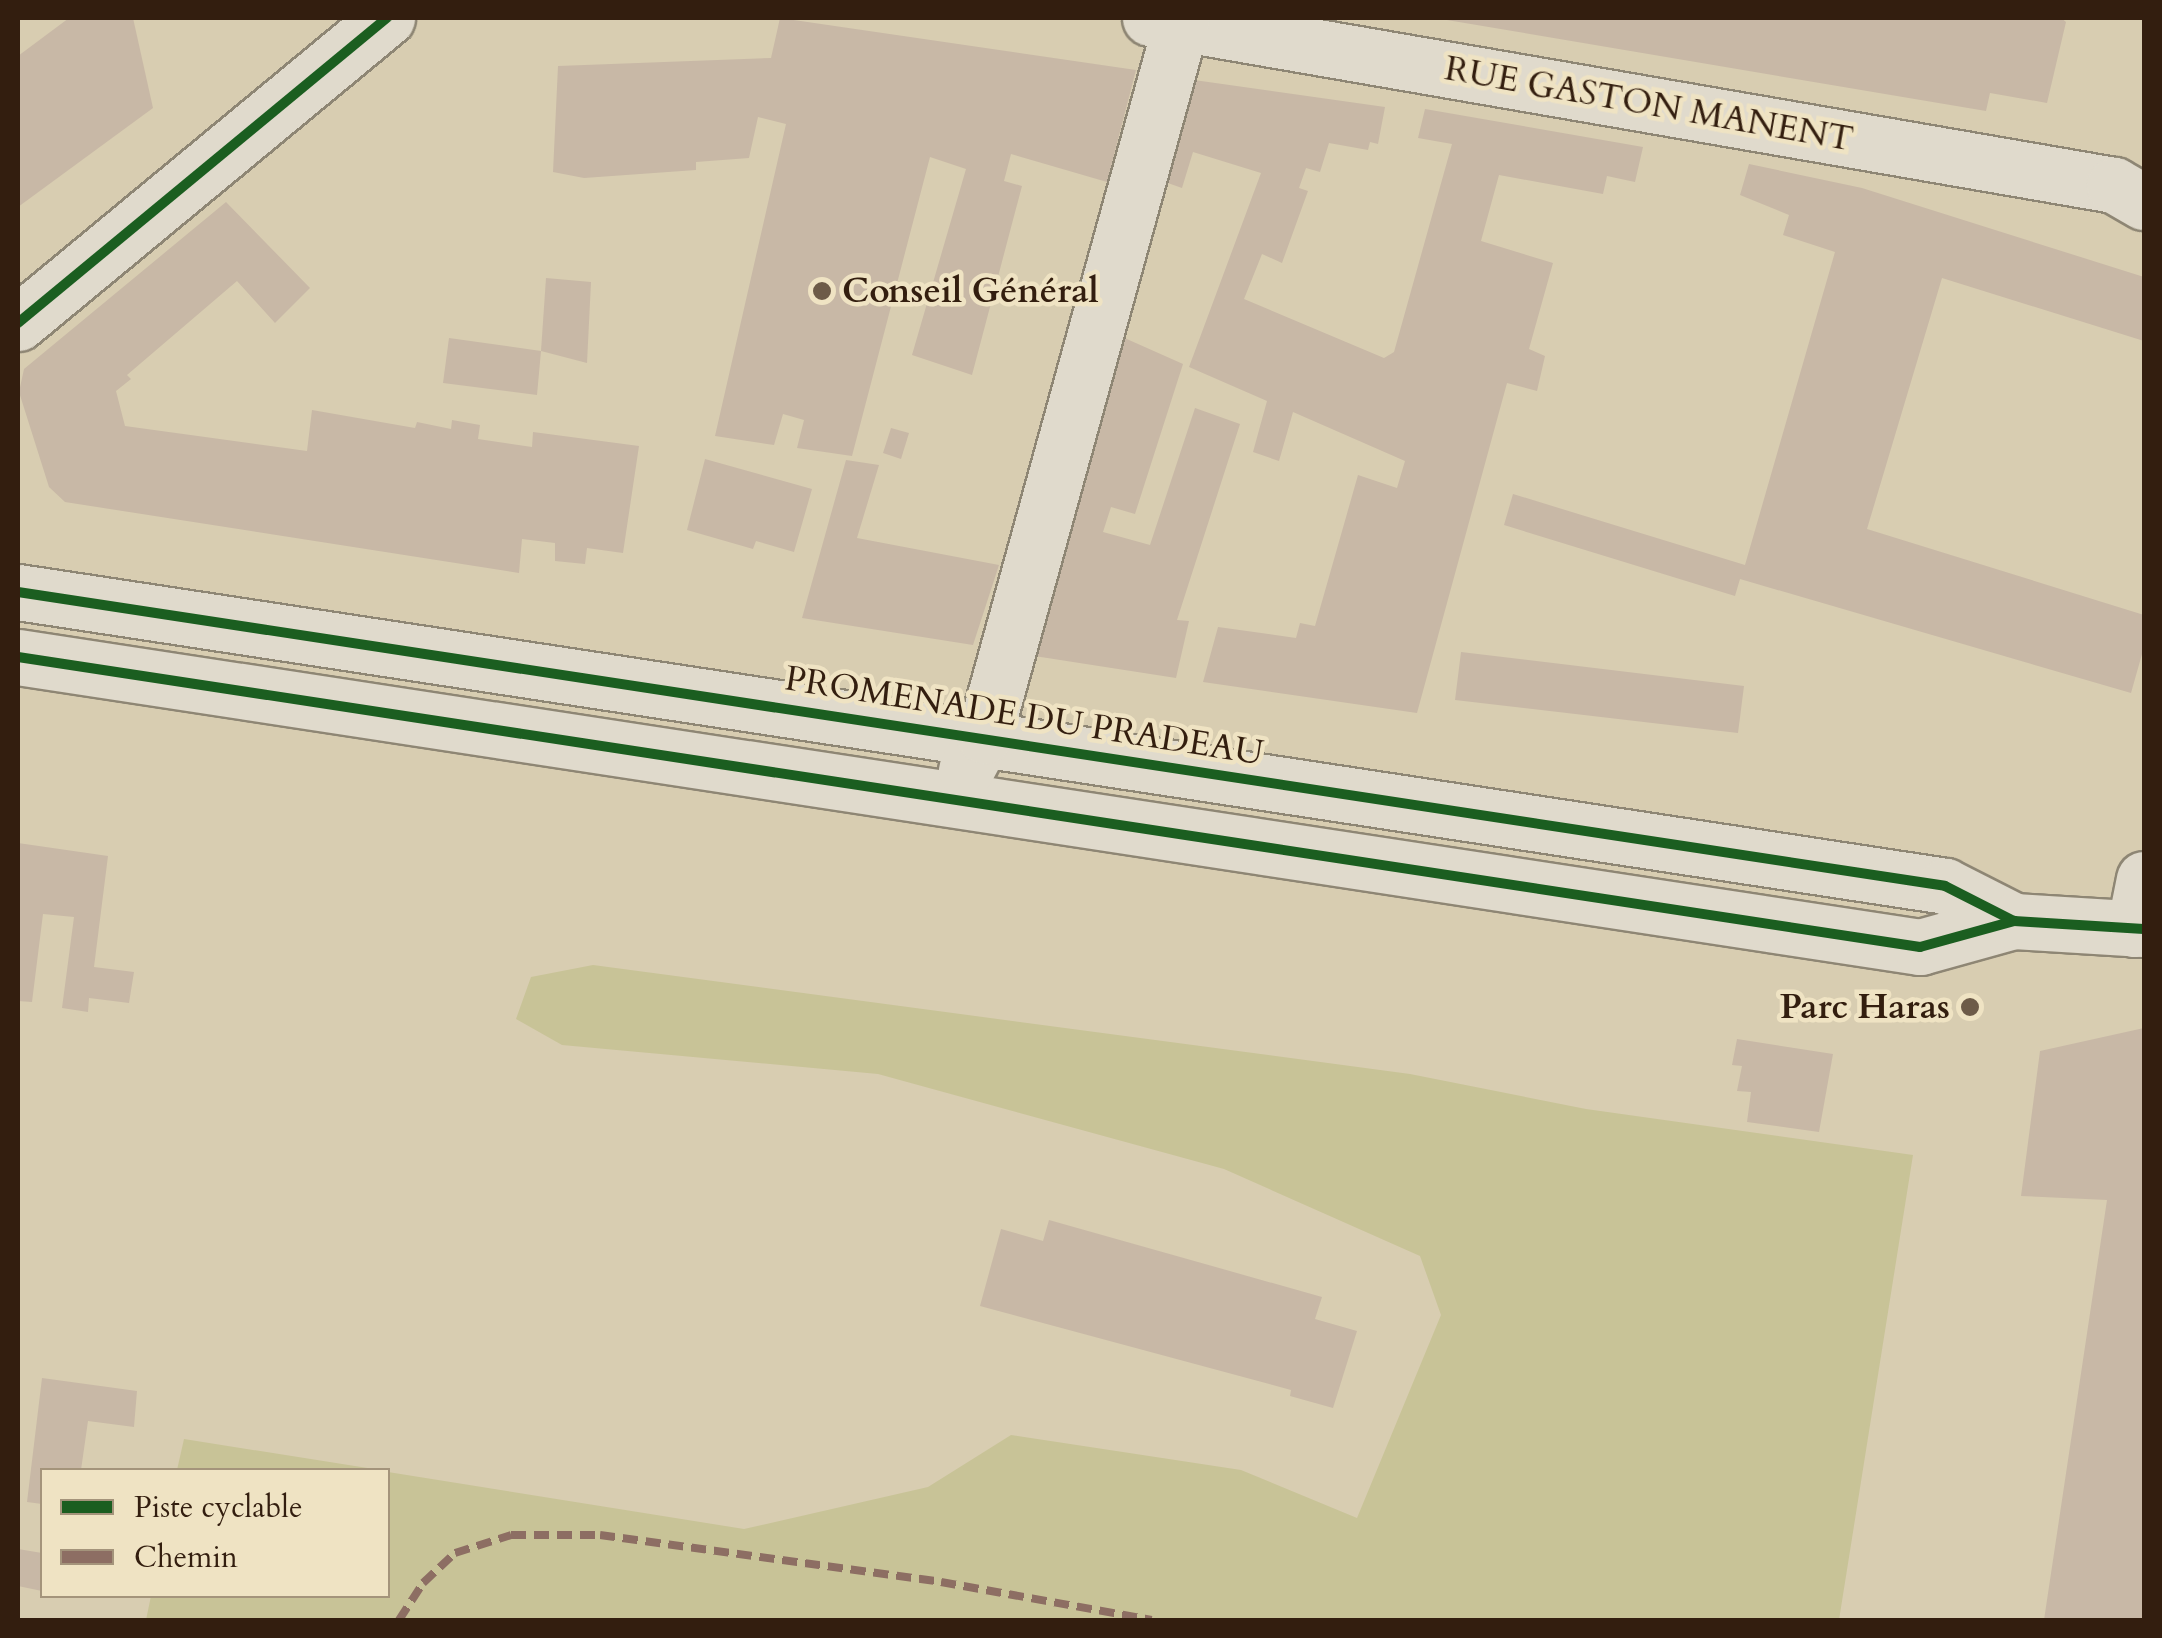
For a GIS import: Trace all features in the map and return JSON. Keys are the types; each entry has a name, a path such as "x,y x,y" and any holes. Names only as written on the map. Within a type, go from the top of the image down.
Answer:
{"street":[{"path":"18,323 387,18"},
{"path":"913,791 964,774 984,736 1165,20"},
{"name":"RUE GASTON MANENT","path":"1165,20 2114,185 2144,202"},
{"name":"PROMENADE DU PRADEAU","path":"18,592 984,736 1945,886 2014,921"},
{"name":"PROMENADE DU PRADEAU","path":"18,657 1920,948 2014,921 2141,912"}],"shaded area":[{"path":"593,965 1410,1074 1586,1109 1913,1155 1839,1620 146,1620 151,1598 390,1598 390,1472 744,1529 928,1487 1011,1435 1241,1470 1357,1518 1441,1315 1420,1256 1224,1169 878,1074 562,1045 516,1019 531,977"},
{"path":"184,1439 367,1468 177,1468"}],"building":[{"path":"69,18 133,18 153,108 18,207 18,56"},
{"path":"780,18 1136,70 1107,182 1011,154 1004,181 1022,186 972,375 912,355 966,169 930,157 852,456 797,448 804,420 783,414 774,445 715,436 786,124 758,117 749,158 696,162 696,170 584,178 553,172 558,66 771,58"},
{"path":"1435,18 2061,18 2066,22 2047,103 1990,93 1986,111"},
{"path":"1194,80 1385,107 1378,144 1370,142 1368,150 1329,143 1320,172 1306,168 1299,188 1308,191 1282,263 1262,254 1244,299 1384,358 1394,352 1452,144 1418,138 1425,109 1643,147 1635,182 1607,176 1603,194 1499,175 1481,241 1553,263 1529,349 1545,356 1537,391 1507,383 1417,713 1203,682 1218,627 1296,638 1300,623 1315,626 1358,475 1397,488 1405,461 1293,412 1279,461 1253,452 1267,401 1189,367 1261,173 1193,152 1182,188 1165,182"},
{"path":"1749,164 1862,188 2144,277 2144,341 1942,278 1867,529 2144,615 2144,647 2131,693 1740,579 1735,596 1504,525 1513,494 1745,565 1835,252 1783,235 1789,215 1740,195"},
{"path":"226,202 310,288 275,323 237,281 127,375 131,379 116,391 125,426 307,451 312,410 415,428 417,422 451,429 452,420 480,425 478,439 532,447 533,432 639,446 623,553 587,548 585,564 555,561 555,543 522,539 519,573 65,502 49,487 19,392 24,369"},
{"path":"546,278 591,282 587,363 541,351"},
{"path":"1120,336 1183,364 1135,514 1111,507 1103,532 1150,545 1195,408 1240,424 1177,620 1189,621 1176,678 1028,655"},
{"path":"449,338 541,351 537,395 443,383"},
{"path":"891,428 909,433 901,459 883,453"},
{"path":"705,459 812,489 794,552 756,541 753,549 687,530"},
{"path":"846,460 879,465 857,538 999,565 973,645 802,618"},
{"path":"1461,652 1744,686 1738,733 1455,700"},
{"path":"18,843 108,856 94,967 134,972 129,1003 89,998 88,1012 62,1008 74,917 43,914 32,1002 18,1001"},
{"path":"2144,1028 2144,1620 2044,1620 2107,1200 2021,1196 2040,1051"},
{"path":"1737,1039 1833,1054 1819,1132 1747,1122 1751,1092 1737,1091 1742,1066 1732,1065"},
{"path":"1049,1220 1322,1297 1315,1319 1357,1331 1333,1408 1290,1396 1291,1390 980,1306 1001,1229 1043,1241"},
{"path":"42,1378 137,1391 134,1427 88,1421 81,1468 40,1468 40,1504 27,1502"},
{"path":"18,1549 40,1553 40,1591 18,1586"}],"marked path":[{"path":"399,1620 423,1583 455,1553 511,1535 600,1535 941,1582 1152,1620"}],"cycle path":[{"path":"18,323 387,18"},
{"path":"18,592 1945,886 2014,921"},
{"path":"18,657 1920,947 2014,921 2144,929"}],"place":[{"name":"Conseil Général","path":"822,291"},
{"name":"Parc Haras","path":"1970,1007"}]}
